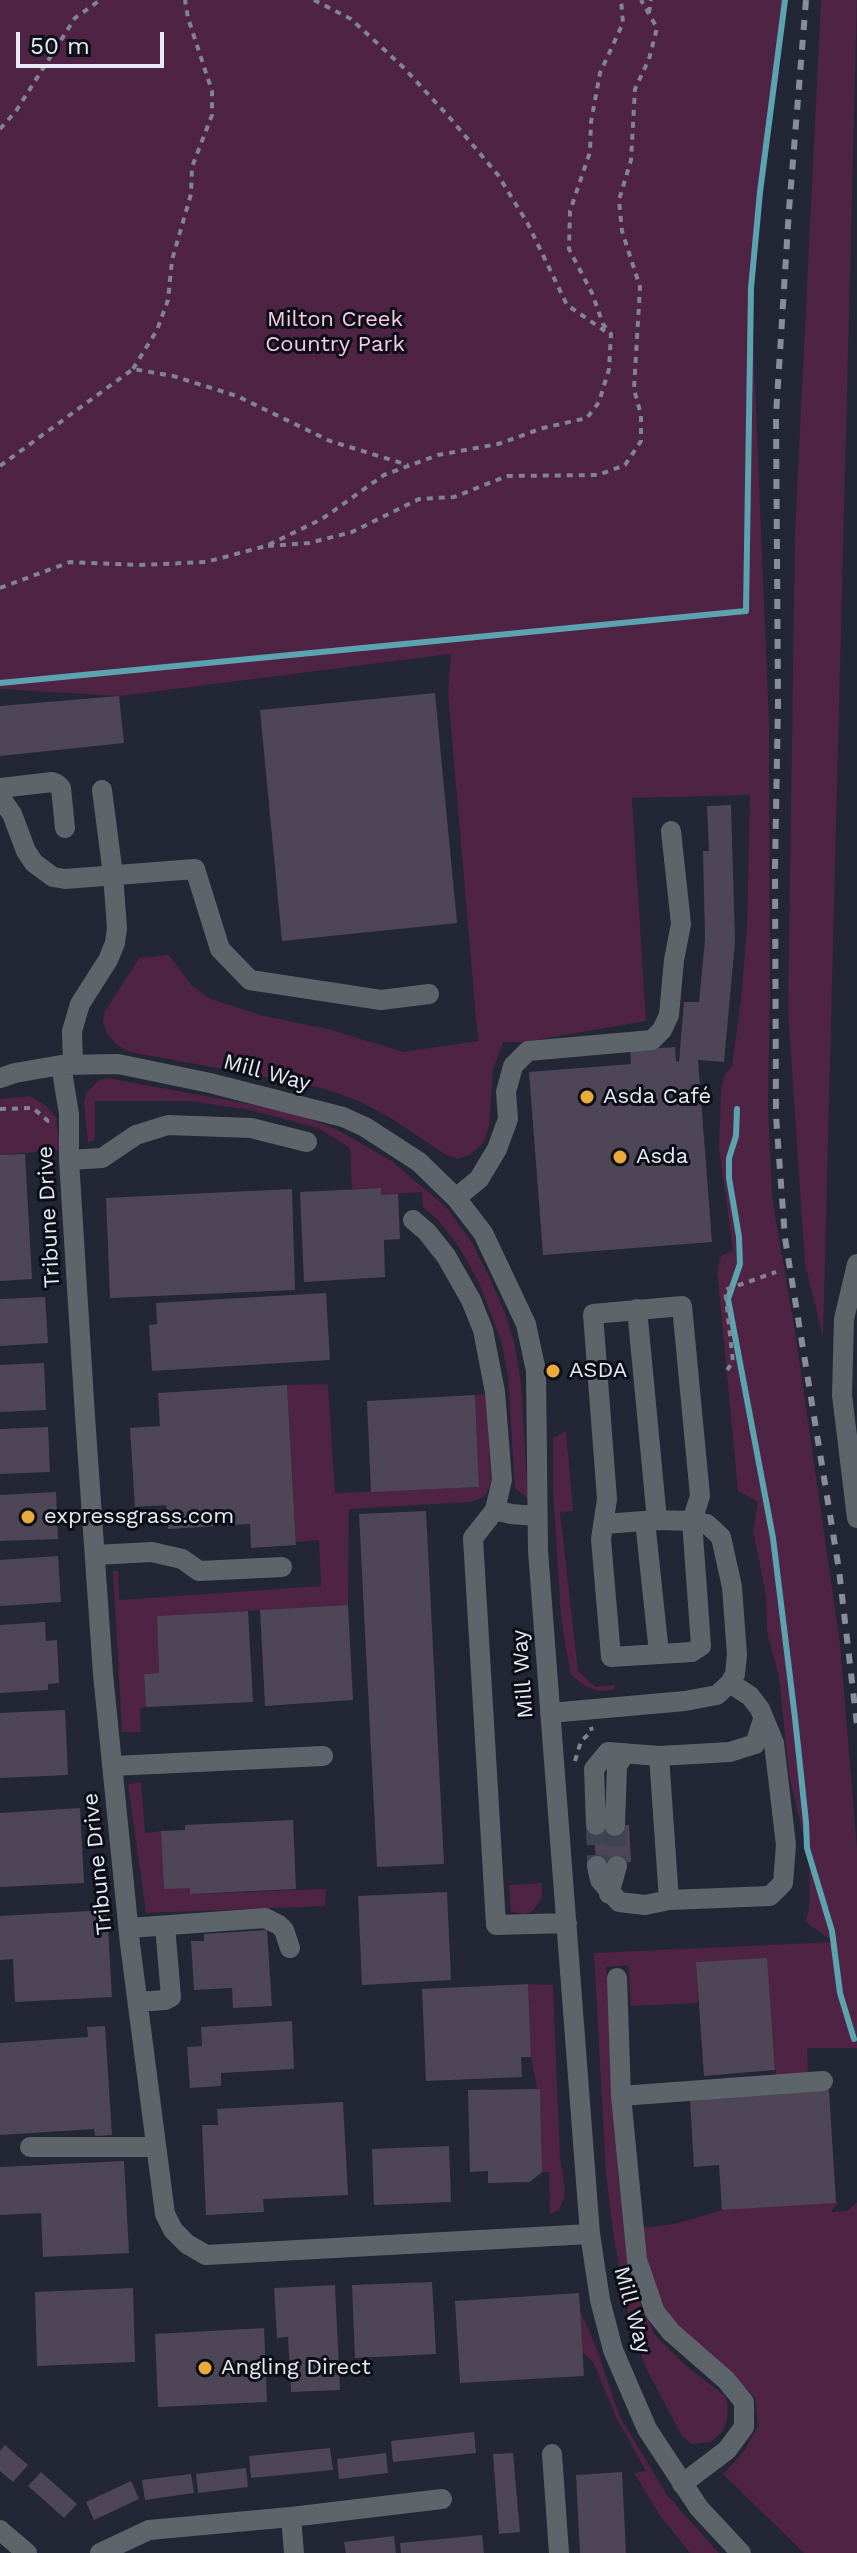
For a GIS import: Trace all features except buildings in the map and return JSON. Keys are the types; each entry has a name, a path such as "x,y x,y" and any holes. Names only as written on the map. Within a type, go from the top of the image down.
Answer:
{"street":[{"path":"0,788 57,784 61,788 65,828"},
{"name":"Tribune Drive","path":"102,790 117,928 108,960 80,1004 72,1031 67,1065 69,1160 95,1555 113,1766 129,1928 165,2214 173,2230 187,2244 206,2255 590,2234"},
{"path":"0,797 12,814 26,851 34,863 53,877 65,879 195,869 220,949 250,980 381,1000 429,994"},
{"path":"456,1198 479,1179 497,1149 508,1119 506,1092 513,1066 528,1051 652,1040 662,1030 669,1015 681,924 671,831"},
{"name":"Mill Way","path":"0,1078 67,1065 118,1064 210,1083 343,1117 392,1143 419,1162 456,1198 483,1233 526,1324 536,1371 536,1516 590,2234 600,2300 613,2350 647,2429 699,2508 741,2553"},
{"path":"69,1160 102,1158 136,1135 168,1125 251,1128 307,1142"},
{"path":"413,1220 446,1256 471,1300 483,1330 495,1392 502,1480 495,1510 473,1538 496,1925 567,1923"},
{"path":"857,1264 844,1319 842,1395 857,1518"},
{"path":"682,1306 700,1496 692,1521 701,1646 692,1652 611,1657 601,1539 607,1499 593,1314 637,1309 682,1306"},
{"path":"637,1309 659,1653"},
{"path":"495,1510 536,1516"},
{"path":"550,1713 685,1701 717,1695 735,1674 737,1655 732,1587 721,1537 707,1524 692,1521 605,1524"},
{"path":"95,1555 152,1552 182,1559 199,1571 282,1567"},
{"path":"607,1866 600,1880 609,1894 619,1902 632,1904 770,1896 783,1883 786,1845 774,1743 760,1709 750,1696 730,1683"},
{"path":"606,1826 617,1766 625,1753 659,1756 730,1752 755,1744 763,1720"},
{"path":"113,1766 323,1756"},
{"path":"659,1756 669,1900"},
{"path":"129,1928 265,1918 284,1930 290,1948"},
{"path":"138,2002 171,1997 165,1926"},
{"path":"617,1978 621,2096 637,2260 655,2312 671,2332 726,2380 744,2402 744,2427 727,2450 682,2484"},
{"path":"621,2096 823,2081"},
{"path":"30,2147 156,2147"},
{"path":"552,2454 559,2553"},
{"path":"100,2553 149,2530 442,2499"},
{"path":"291,2517 294,2553"},
{"path":"0,2530 27,2553"}],"path":[{"path":"0,466 133,369 157,330 168,300 172,260 191,194 192,167 212,115 212,91 185,0"},
{"path":"314,0 351,19 404,68 450,118 498,175 528,224 567,305 611,334"},
{"path":"0,588 70,562 139,565 206,562 266,546 322,519 384,475 438,455 498,444 543,428 587,418 599,402 609,369 611,334 603,324 592,293 569,249 570,211 590,152 591,122 600,73 623,23 621,0"},
{"path":"266,546 309,543 352,532 419,499 454,497 507,476 598,475 625,465 641,441 641,415 634,389 640,287 622,231 619,200 631,160 635,89 649,59 657,28 641,0"},
{"path":"649,15 651,0"},
{"path":"0,129 16,111 75,18 96,1"},
{"path":"133,369 173,376 237,396 330,441 410,466"},
{"path":"0,1109 33,1108 48,1121 69,1114"},
{"path":"727,1370 733,1362 725,1290 776,1272"}],"green space":[{"name":"Milton Creek Country Park","path":"0,0 787,0 760,192 751,288 769,723 768,1102 772,1197 795,1331 840,1643 857,1848 857,2048 807,2048 808,2076 776,2078 766,1959 697,1962 698,2003 631,2006 628,1965 606,1967 611,2006 618,2173 628,2257 636,2293 655,2335 683,2363 725,2396 727,2420 722,2432 711,2442 692,2444 682,2436 648,2372 625,2300 606,2175 594,1953 833,1942 806,1922 810,1901 809,1859 789,1775 779,1677 767,1633 766,1596 753,1530 758,1502 738,1491 717,1269 721,1256 733,1250 719,1148 721,1088 725,1074 732,1066 742,991 750,795 632,798 646,1021 524,1042 503,1042 493,1070 489,1127 483,1144 469,1155 458,1159 446,1155 394,1120 361,1102 329,1090 129,1052 116,1044 103,1023 104,1013 139,958 169,955 192,986 211,999 260,1015 332,1030 403,1052 478,1041 448,693 451,654 119,696 0,689"},
{"path":"821,0 857,0 823,1337 805,1265 788,1010 795,532"},
{"path":"107,1078 293,1113 336,1129 392,1161 446,1207 471,1241 488,1274 514,1341 521,1382 528,1499 515,1488 508,1377 502,1343 479,1283 459,1247 439,1221 423,1207 422,1192 381,1195 380,1188 352,1189 350,1149 347,1146 318,1128 251,1110 189,1101 95,1101 95,1137 88,1142 84,1103 87,1092 98,1081"},
{"path":"30,1096 56,1117 60,1150 0,1155 0,1099"},
{"path":"328,1384 335,1493 479,1487 475,1395 486,1394 489,1489 484,1497 471,1502 349,1509 348,1605 157,1616 159,1673 144,1674 146,1707 140,1709 141,1732 122,1732 113,1571 118,1571 119,1600 321,1586 319,1540 296,1542 287,1385"},
{"path":"566,1431 573,1511 560,1512 578,1671 596,1687 615,1685 614,1690 598,1691 585,1686 571,1675 567,1655 561,1616 553,1489 553,1438"},
{"path":"141,1782 145,1833 161,1831 190,1888 190,1894 326,1889 325,1906 146,1913 128,1784"},
{"path":"542,1883 542,1898 533,1911 524,1915 511,1911 509,1885"},
{"path":"528,1984 553,1985 560,2158 565,2188 559,2210 550,2214 549,2172 542,2172 540,2090 537,2089 531,2057"},
{"path":"839,2202 831,2212 847,2211 857,2202 857,2553 804,2553 723,2474 744,2451 758,2426 755,2398 667,2317 646,2257 643,2228 675,2224 722,2210"},
{"path":"580,2310 620,2417 667,2495 719,2553 690,2553 661,2517 634,2473 646,2471 617,2419 593,2362 582,2352"}],"waterway":[{"path":"0,683 746,611 751,288 785,0"},
{"path":"737,1109 729,1178 739,1237 740,1264 728,1299 773,1538 807,1848 832,1931 840,1993 854,2039"}],"tunnel":[{"path":"596,1825 597,1866"},
{"path":"615,1826 617,1866"}],"railway":[{"path":"806,0 776,415 776,1116 785,1238 839,1570 857,1725"}],"place":[{"name":"Asda Café","path":"587,1097"},
{"name":"Asda","path":"620,1157"},
{"name":"ASDA","path":"553,1371"},
{"name":"expressgrass.com","path":"28,1517"},
{"name":"Angling Direct","path":"205,2368"}]}
